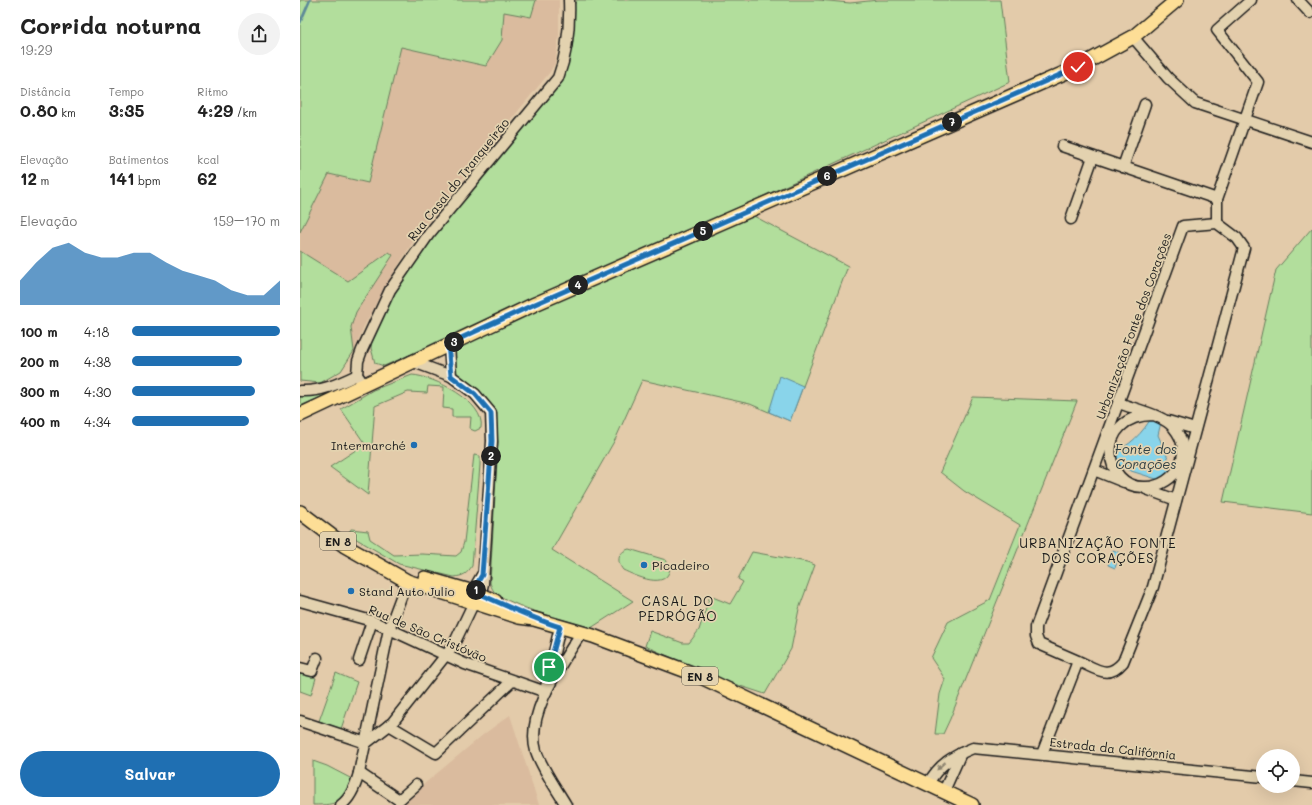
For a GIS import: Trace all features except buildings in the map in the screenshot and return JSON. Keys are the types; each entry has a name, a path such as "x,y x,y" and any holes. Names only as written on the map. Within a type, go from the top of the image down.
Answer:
{"main road":[{"path":"300,415 361,380 411,362 550,298 1078,67 1133,37 1177,0"},
{"name":"EN 8","path":"300,512 346,546 403,578 410,575 434,580 475,597 521,612 534,619 639,652 697,675 972,805"}],"street":[{"name":"Rua Casal do Tranqueirão","path":"361,380 358,361 390,290 429,234 558,78 563,65 567,40 569,0"},
{"path":"1217,223 1217,199 1258,82 1217,30 1251,0"},
{"path":"1298,0 1310,13"},
{"path":"1133,37 1187,98 1194,103 1312,142"},
{"path":"1123,167 1145,104"},
{"path":"1062,146 1217,199"},
{"path":"1071,219 1093,157"},
{"name":"Urbanização Fonte dos Corações","path":"1217,223 1237,238 1244,248 1195,429 1183,464 1176,500 1153,587 1123,662 1115,671 1107,673 1039,644 1036,636 1036,627 1094,470 1109,438 1119,403 1183,226 1217,223"},
{"path":"448,344 451,376"},
{"path":"366,743 389,725 444,655 453,646 475,597 475,587 482,575 492,441 491,413 475,394 451,376 411,362"},
{"path":"300,391 319,390 361,380"},
{"path":"1119,403 1164,420 1195,429"},
{"path":"1131,484 1122,478 1112,465 1109,438 1128,420 1140,415 1153,415"},
{"path":"1142,488 1154,487 1166,482 1183,464 1183,451 1180,439 1174,428 1164,420"},
{"path":"1094,470 1176,500"},
{"path":"342,805 349,796 359,773 389,629 403,578"},
{"name":"Rua de São Cristóvão","path":"300,601 372,621 444,655 512,681 546,692"},
{"path":"359,660 372,621"},
{"path":"546,692 549,667 560,627"},
{"path":"566,805 536,750 535,720 546,692 581,633"},
{"path":"300,668 312,671 317,658"},
{"path":"1042,754 1078,661"},
{"path":"389,725 436,752 512,681"},
{"path":"300,721 366,743"},
{"name":"Estrada da Califórnia","path":"928,784 945,761 973,748 1256,777"},
{"path":"944,791 960,753"},
{"path":"359,773 399,800 416,785"},
{"path":"1300,782 1312,783"}],"shaded area":[{"path":"392,0 559,0 559,35 555,63 550,72 421,229 384,288 363,328 354,351 351,327 300,269 300,197"},
{"path":"510,715 539,805 399,805 484,734"}],"green space":[{"path":"300,0 536,0 531,17 504,12 502,40 486,66 401,47 368,183 329,174 300,232"},
{"path":"577,0 818,0 850,3 878,0 1000,0 1010,82 547,296 384,366 375,363 371,348 373,332 392,295 430,239 559,83 574,5"},
{"path":"750,214 848,266 790,421 750,404 642,380 616,438 552,550 633,601 591,628 520,606 498,595 490,583 498,442 491,413 451,376 451,347"},
{"path":"1312,228 1312,513 1223,502 1276,270"},
{"path":"300,251 348,281 389,252 393,255 356,312 351,327 354,351 341,371 320,383 300,381"},
{"path":"412,375 421,376 444,385 467,400 475,409 480,418 481,428 475,431 470,429 471,417 452,417 452,409 443,408 444,387 428,386 427,393 408,392 375,406 368,495 330,467 365,444 341,409 373,390"},
{"path":"348,383 350,385 300,406 300,396 322,394"},
{"path":"973,397 1077,401 950,719 943,734 935,734 940,694 945,679 931,658 948,622 990,600 1020,525 964,491 940,472"},
{"path":"474,455 480,456 480,465 472,566 464,574 454,577 399,564 348,534 351,529 368,531 370,539 394,555 422,554 456,556 461,552 464,542"},
{"name":"Picadeiro","path":"629,549 666,560 670,568 668,575 663,579 650,580 623,570 619,563 619,557 622,552"},
{"path":"752,552 807,562 815,565 799,609 791,649 765,694 728,682 645,646 650,631 683,643 689,643 699,630 710,596 730,604 743,582 738,579"},
{"path":"300,673 316,678 311,695 300,691"},
{"path":"336,673 357,682 341,729 319,721"},
{"path":"313,761 327,766 352,779 338,801 328,804 313,805"}],"water":[{"path":"780,376 803,386 790,421 769,412"},
{"name":"Fonte dos Corações","path":"1153,415 1162,418 1158,435 1175,474 1166,482 1112,465 1110,454 1135,439 1145,428"},
{"path":"1113,550 1120,553 1115,568 1108,565"}],"waterway":[{"path":"300,23 310,0"}],"place":[{"name":"Intermarché","path":"414,445"},
{"name":"Picadeiro","path":"644,565"},
{"name":"Stand Auto Julio","path":"351,591"}],"district":[{"name":"URBANIZAÇÃO FONTE DOS CORAÇÕES","path":"1098,550"},
{"name":"CASAL DO PEDRÓGÃO","path":"678,608"}],"route":[{"path":"549,667 560,627 534,619 477,593 475,587 482,575 492,441 491,413 475,394 451,376 448,344 535,304 1078,67"}]}
